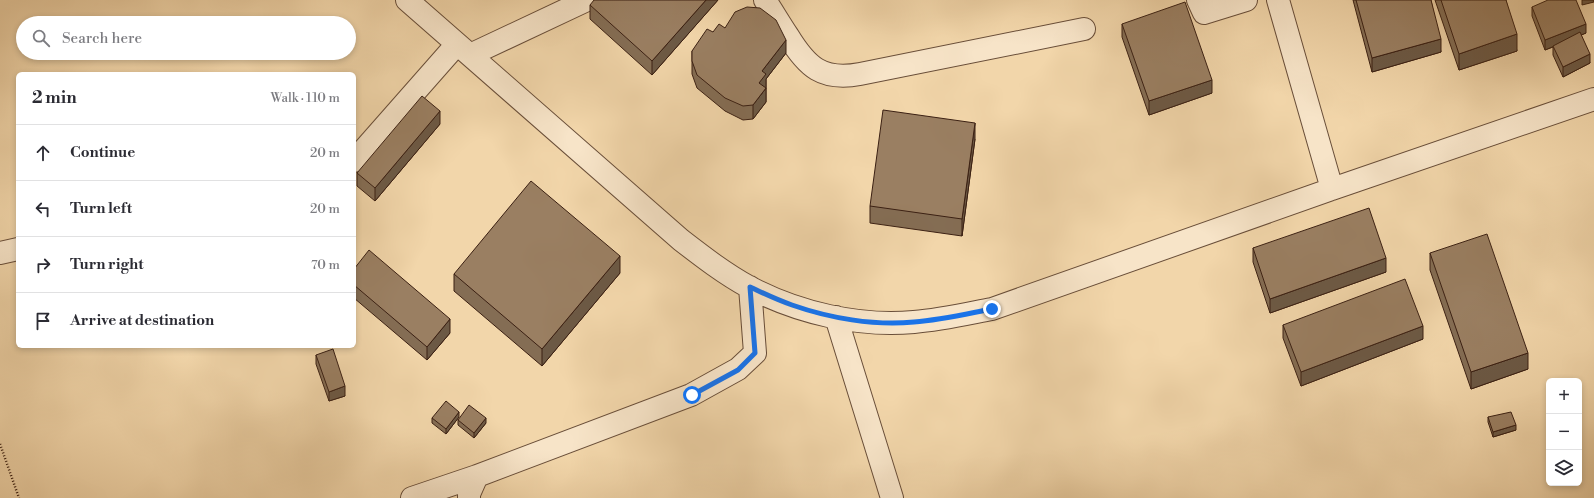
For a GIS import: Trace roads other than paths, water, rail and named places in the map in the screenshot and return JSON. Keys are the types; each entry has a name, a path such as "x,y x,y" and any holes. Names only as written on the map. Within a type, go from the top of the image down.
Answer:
{"street":[{"path":"407,0 681,240 710,263 750,287 792,305 836,317 874,322 913,322 949,318 992,309 1332,189 1594,99"},
{"path":"356,159 464,50 587,0"},
{"path":"765,0 802,57 818,70 839,76 860,74 1084,29"},
{"path":"1198,0 1204,12 1246,0"},
{"path":"1278,0 1332,189"},
{"path":"0,253 16,250"},
{"path":"412,498 477,476 692,395 738,370 755,353 750,287"},
{"path":"836,317 892,498"},
{"path":"469,498 469,494 477,476"}]}
